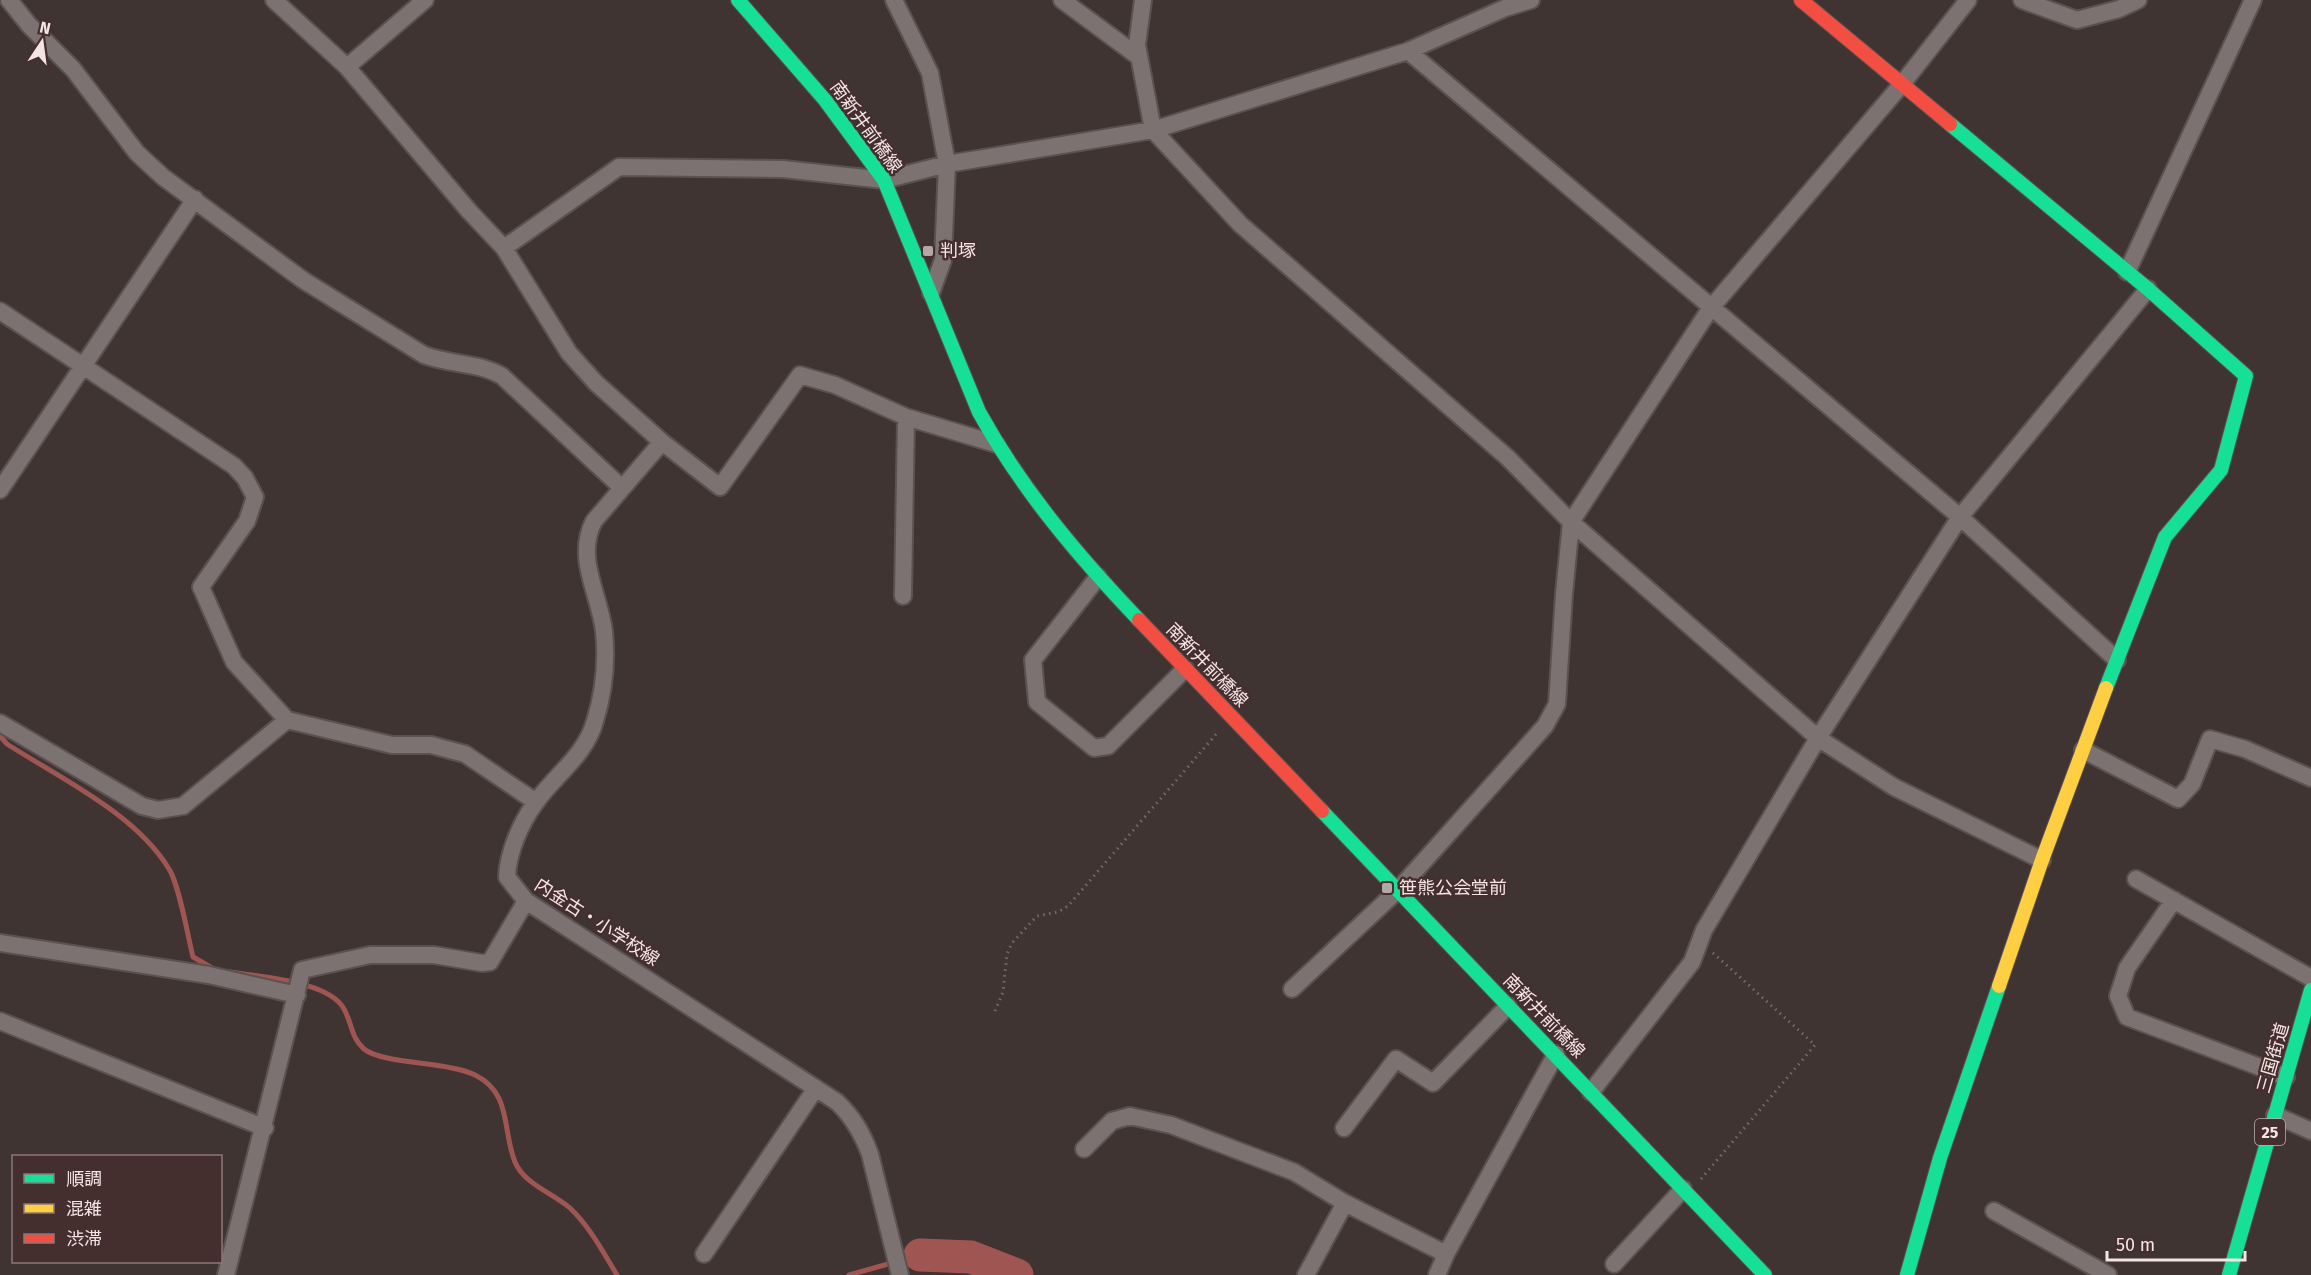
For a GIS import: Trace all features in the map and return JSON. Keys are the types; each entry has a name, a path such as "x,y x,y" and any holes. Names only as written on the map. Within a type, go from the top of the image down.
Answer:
{"main road":[{"name":"南新井前橋線","path":"738,0 825,100 884,180 965,381 996,444 1038,507 1098,577 1185,669 1556,1054 1765,1275"},
{"path":"1801,0 2148,289 2246,376 2221,470 2165,537 2083,750 2042,860 1940,1158 1907,1275"},
{"name":"三国街道","path":"2233,1274 2311,990"}],"street":[{"path":"9,0 29,25 73,69 137,153 163,177 303,279 424,355 445,363 488,368 502,376 621,487"},
{"path":"274,0 347,68 504,248 569,353 596,382 662,442 720,487 800,375 836,385 906,417 996,444"},
{"path":"347,68 425,0"},
{"path":"894,0 930,73 947,164 943,260 930,293"},
{"path":"1062,0 1139,57"},
{"path":"1143,0 1137,45 1153,130 1240,224 1508,458 1571,522 1818,738 1894,787 2042,860"},
{"path":"504,248 619,167 783,169 884,180 947,164 1153,130 1408,51 1505,8 1531,0"},
{"path":"1292,989 1398,890 1545,726 1557,704 1571,522 1710,309 1902,84 1968,0"},
{"path":"2022,0 2077,20 2119,9 2138,0"},
{"path":"2127,272 2253,0"},
{"path":"1408,51 1710,309 1960,518 2117,660"},
{"path":"0,490 195,199"},
{"path":"1591,1092 1692,962 1700,940 1818,738 1960,518 2148,289"},
{"path":"0,311 234,466 245,478 255,497 247,521 201,587 234,662 286,720 392,745 431,745 465,754 536,802"},
{"path":"903,596 906,417"},
{"name":"内金古・小学校線","path":"662,442 594,520 585,542 586,561 603,629 606,662 595,723 582,750 568,769 536,802 507,862 507,877 526,901 816,1088 849,1113 864,1136 900,1275"},
{"path":"1098,577 1033,660 1037,702 1094,748 1108,746 1185,669"},
{"path":"0,723 142,806 171,810 183,806 286,720"},
{"path":"2083,750 2178,799 2192,784 2210,739 2245,748 2311,778"},
{"path":"2136,879 2311,978"},
{"path":"2174,900 2127,968 2118,996 2127,1017 2286,1077"},
{"path":"226,1275 265,1128 302,970 370,955 434,955 482,963 490,962 526,901"},
{"path":"0,943 209,975 297,995"},
{"path":"1344,1128 1396,1059 1433,1083 1508,1006"},
{"path":"0,1021 265,1128"},
{"path":"1437,1275 1446,1254 1556,1054"},
{"path":"704,1254 816,1088"},
{"path":"2275,1115 2311,1131"},
{"path":"1084,1149 1112,1121 1130,1116 1171,1125 1294,1172 1345,1203 1446,1254"},
{"path":"1614,1264 1685,1192"},
{"path":"1306,1275 1345,1203"},
{"path":"1994,1211 2108,1275"}],"path":[{"path":"995,1011 1003,992 1007,954 1012,943 1037,916 1058,912 1068,906 1231,717"},
{"path":"1685,1192 1815,1045 1700,940"}],"waterway":[{"path":"0,736 7,744 117,814 155,849 173,876 193,957 212,968"},
{"path":"230,972 293,982 324,992 344,1009 354,1035 364,1049 385,1058 464,1071 487,1083 500,1102 511,1150 519,1170 577,1215 596,1240 617,1275"},
{"path":"849,1275 920,1255"},
{"path":"920,1255 971,1257 1017,1275"}],"traffic: fast":[{"path":"738,0 825,100 884,180 979,412 1032,495 1073,547 1139,620"},
{"path":"1950,124 2148,289 2246,376 2221,470 2165,537 2106,688"},
{"path":"1322,811 1765,1275"},
{"path":"1907,1275 1940,1158 1999,986"},
{"path":"2229,1275 2311,990"}],"traffic: slow":[{"path":"1999,986 2042,860 2106,688"}],"traffic: jam":[{"path":"1801,0 1950,124"},
{"path":"1139,620 1322,811"}],"place":[{"name":"判塚","path":"928,251"},
{"name":"笹熊公会堂前","path":"1387,888"}]}
